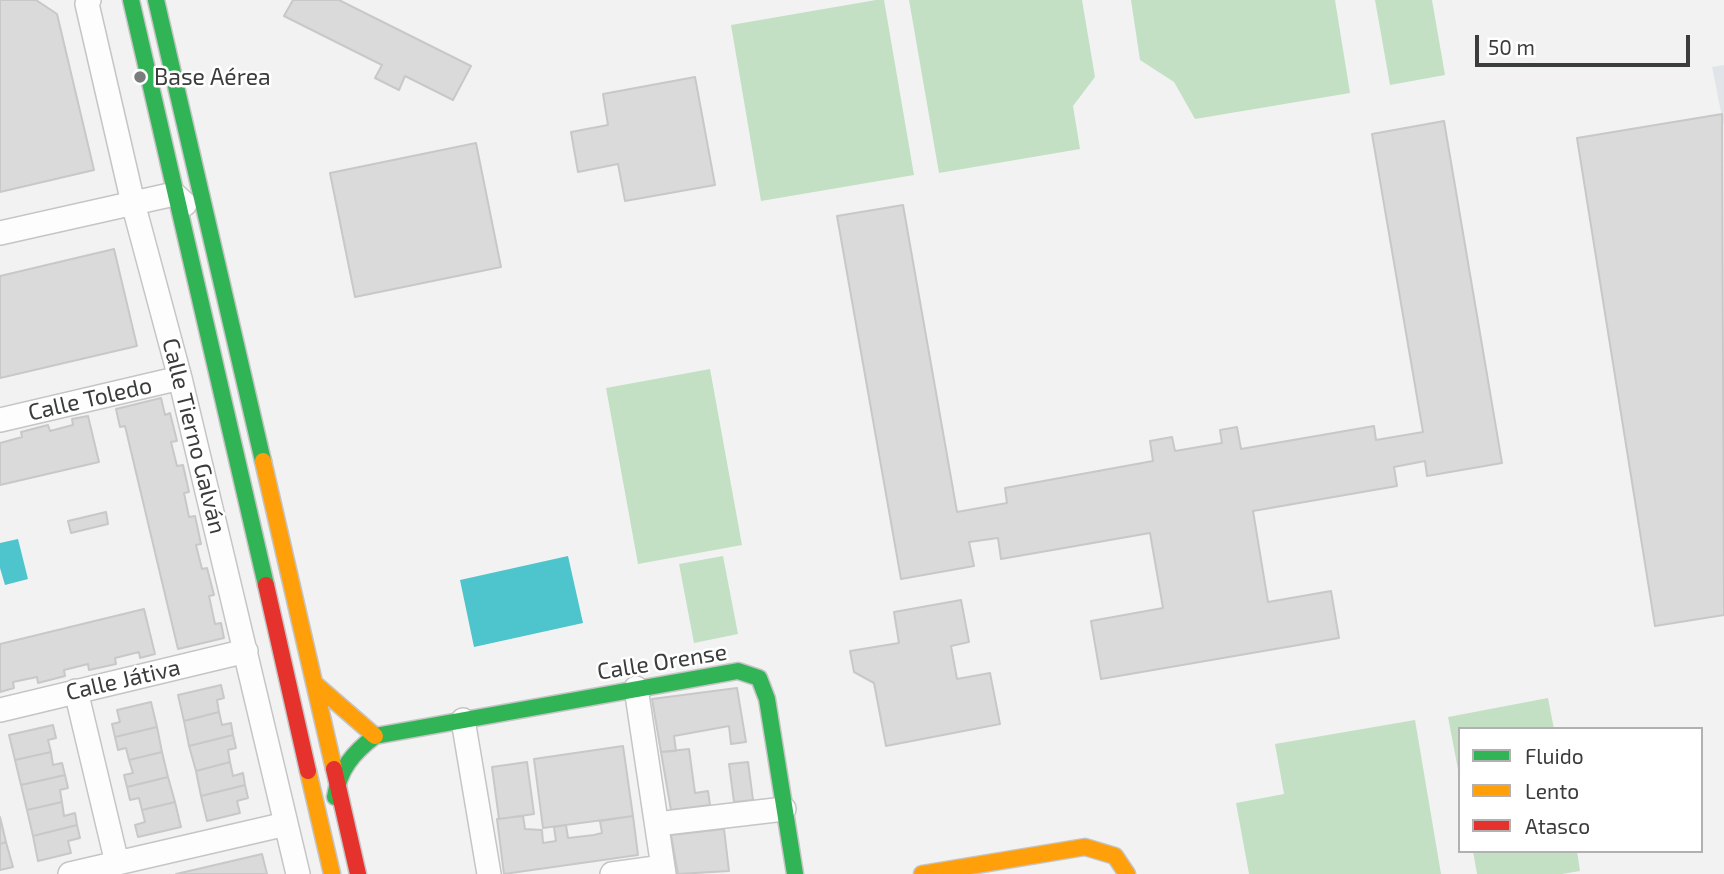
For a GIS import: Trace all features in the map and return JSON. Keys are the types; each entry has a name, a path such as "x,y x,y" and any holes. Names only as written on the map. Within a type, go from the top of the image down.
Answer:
{"main road":[{"name":"Calle Tierno Galván","path":"131,0 331,874"},
{"name":"Calle Tierno Galván","path":"156,0 358,874"},
{"name":"Calle Orense","path":"375,736 738,671 759,678 767,699 795,874"},
{"path":"314,683 375,736 351,754 337,782"},
{"name":"Calle Tierno Galván","path":"337,782 332,822 343,874"},
{"path":"922,874 960,871 1085,847 1115,856 1127,874"}],"street":[{"name":"Calle Tierno Galván","path":"89,0 133,203 180,378 298,874"},
{"name":"Calle Tierno Galván","path":"174,194 191,212 194,225 218,268"},
{"path":"0,233 174,194"},
{"name":"Calle Toledo","path":"0,420 180,378"},
{"name":"Calle Játiva","path":"0,709 246,652"},
{"path":"611,874 664,870 636,688"},
{"path":"76,691 117,863"},
{"path":"463,720 489,874"},
{"path":"657,824 784,809"},
{"path":"70,874 117,863 146,865 286,824"}],"shaded area":[{"path":"1724,65 1724,127 1712,67"}],"green space":[{"path":"884,0 914,175 761,201 731,25"},
{"path":"909,0 1082,0 1095,77 1073,106 1080,149 939,173"},
{"path":"1131,0 1335,0 1350,93 1195,119 1174,82 1140,60"},
{"path":"1375,0 1432,0 1445,75 1390,85"},
{"path":"710,369 742,545 638,564 606,388"},
{"path":"723,556 738,634 694,643 679,564"},
{"path":"1548,698 1554,727 1458,727 1458,770 1448,717"},
{"path":"1415,720 1441,874 1249,874 1236,803 1284,794 1275,744"},
{"path":"1473,853 1577,853 1580,871 1562,874 1477,874"}],"water":[{"path":"18,539 28,579 5,585 0,568 0,543"},
{"path":"568,556 583,623 474,647 460,580"}],"building":[{"path":"0,0 36,0 57,14 94,170 0,192"},
{"path":"293,0 339,0 471,66 453,100 405,76 399,90 375,78 382,65 284,16"},
{"path":"695,77 715,185 625,201 618,164 578,172 571,132 608,125 603,94"},
{"path":"1722,114 1724,615 1655,626 1577,138"},
{"path":"1444,121 1502,463 1427,476 1425,461 1394,467 1397,486 1253,511 1268,602 1331,591 1339,638 1101,679 1091,621 1163,608 1150,533 1001,559 998,538 969,542 974,566 901,579 837,216 903,205 957,512 1007,503 1005,488 1153,461 1150,441 1172,437 1175,451 1222,443 1220,430 1237,427 1241,449 1374,426 1376,440 1423,432 1372,134"},
{"path":"476,143 501,267 355,297 330,173"},
{"path":"114,249 137,346 0,378 0,276"},
{"path":"161,398 165,415 170,413 177,441 171,442 177,466 183,465 189,492 184,493 189,517 195,516 201,544 196,545 202,569 207,568 214,595 209,596 215,624 221,623 224,638 178,649 125,426 120,427 116,409"},
{"path":"88,416 99,462 0,485 0,443 22,437 21,432 48,425 50,431 73,425 72,419"},
{"path":"106,512 108,524 71,533 68,521"},
{"path":"961,600 969,642 951,646 957,679 990,673 1000,724 886,746 874,683 854,672 850,651 899,643 894,612"},
{"path":"144,609 155,654 140,658 139,652 115,658 116,664 89,670 88,664 64,670 65,676 38,683 37,677 13,682 14,688 0,692 0,644"},
{"path":"221,685 224,698 217,700 219,712 184,721 178,695"},
{"path":"737,688 746,742 731,744 729,726 674,736 676,751 661,752 652,699"},
{"path":"151,702 157,727 115,737 112,724 120,722 117,710"},
{"path":"219,712 222,725 231,723 233,735 189,746 184,721"},
{"path":"53,725 56,738 48,740 51,752 15,760 9,735"},
{"path":"157,727 162,752 129,760 126,748 118,750 115,737"},
{"path":"233,735 236,748 228,750 230,762 196,771 189,746"},
{"path":"623,746 633,816 543,828 534,759"},
{"path":"689,749 695,793 708,791 710,805 671,810 661,752"},
{"path":"51,752 53,765 62,763 65,775 21,785 15,760"},
{"path":"162,752 168,777 127,787 124,775 133,773 129,760"},
{"path":"230,762 233,776 243,773 245,785 201,796 196,771"},
{"path":"527,762 534,814 499,819 492,767"},
{"path":"748,762 753,800 734,802 729,764"},
{"path":"65,775 68,788 60,790 62,802 27,810 21,785"},
{"path":"168,777 175,802 142,810 139,798 130,800 127,787"},
{"path":"245,785 248,798 237,801 240,813 207,821 201,796"},
{"path":"62,802 64,816 75,813 77,825 33,836 27,810"},
{"path":"175,802 181,827 138,837 135,825 145,822 142,810"},
{"path":"523,816 525,829 542,830 543,843 556,841 554,827 566,825 568,838 594,835 602,833 600,821 633,816 638,855 504,874 497,819"},
{"path":"0,817 6,842 0,844"},
{"path":"77,825 80,838 68,841 71,853 38,861 33,836"},
{"path":"724,829 729,871 678,874 671,835"},
{"path":"6,842 13,867 0,870 0,844"},
{"path":"262,854 267,874 176,874 202,868"}],"traffic: fast":[{"path":"131,0 266,585"},
{"path":"156,0 263,461"},
{"path":"335,797 348,762 375,736 738,671 759,678 767,699 795,874"}],"traffic: slow":[{"path":"263,461 334,769"},
{"path":"314,683 375,736"},
{"path":"308,771 332,874"},
{"path":"922,874 1085,847 1115,856 1127,874"}],"traffic: jam":[{"path":"266,585 308,771"},
{"path":"334,769 358,874"}],"place":[{"name":"Base Aérea","path":"140,77"}]}
